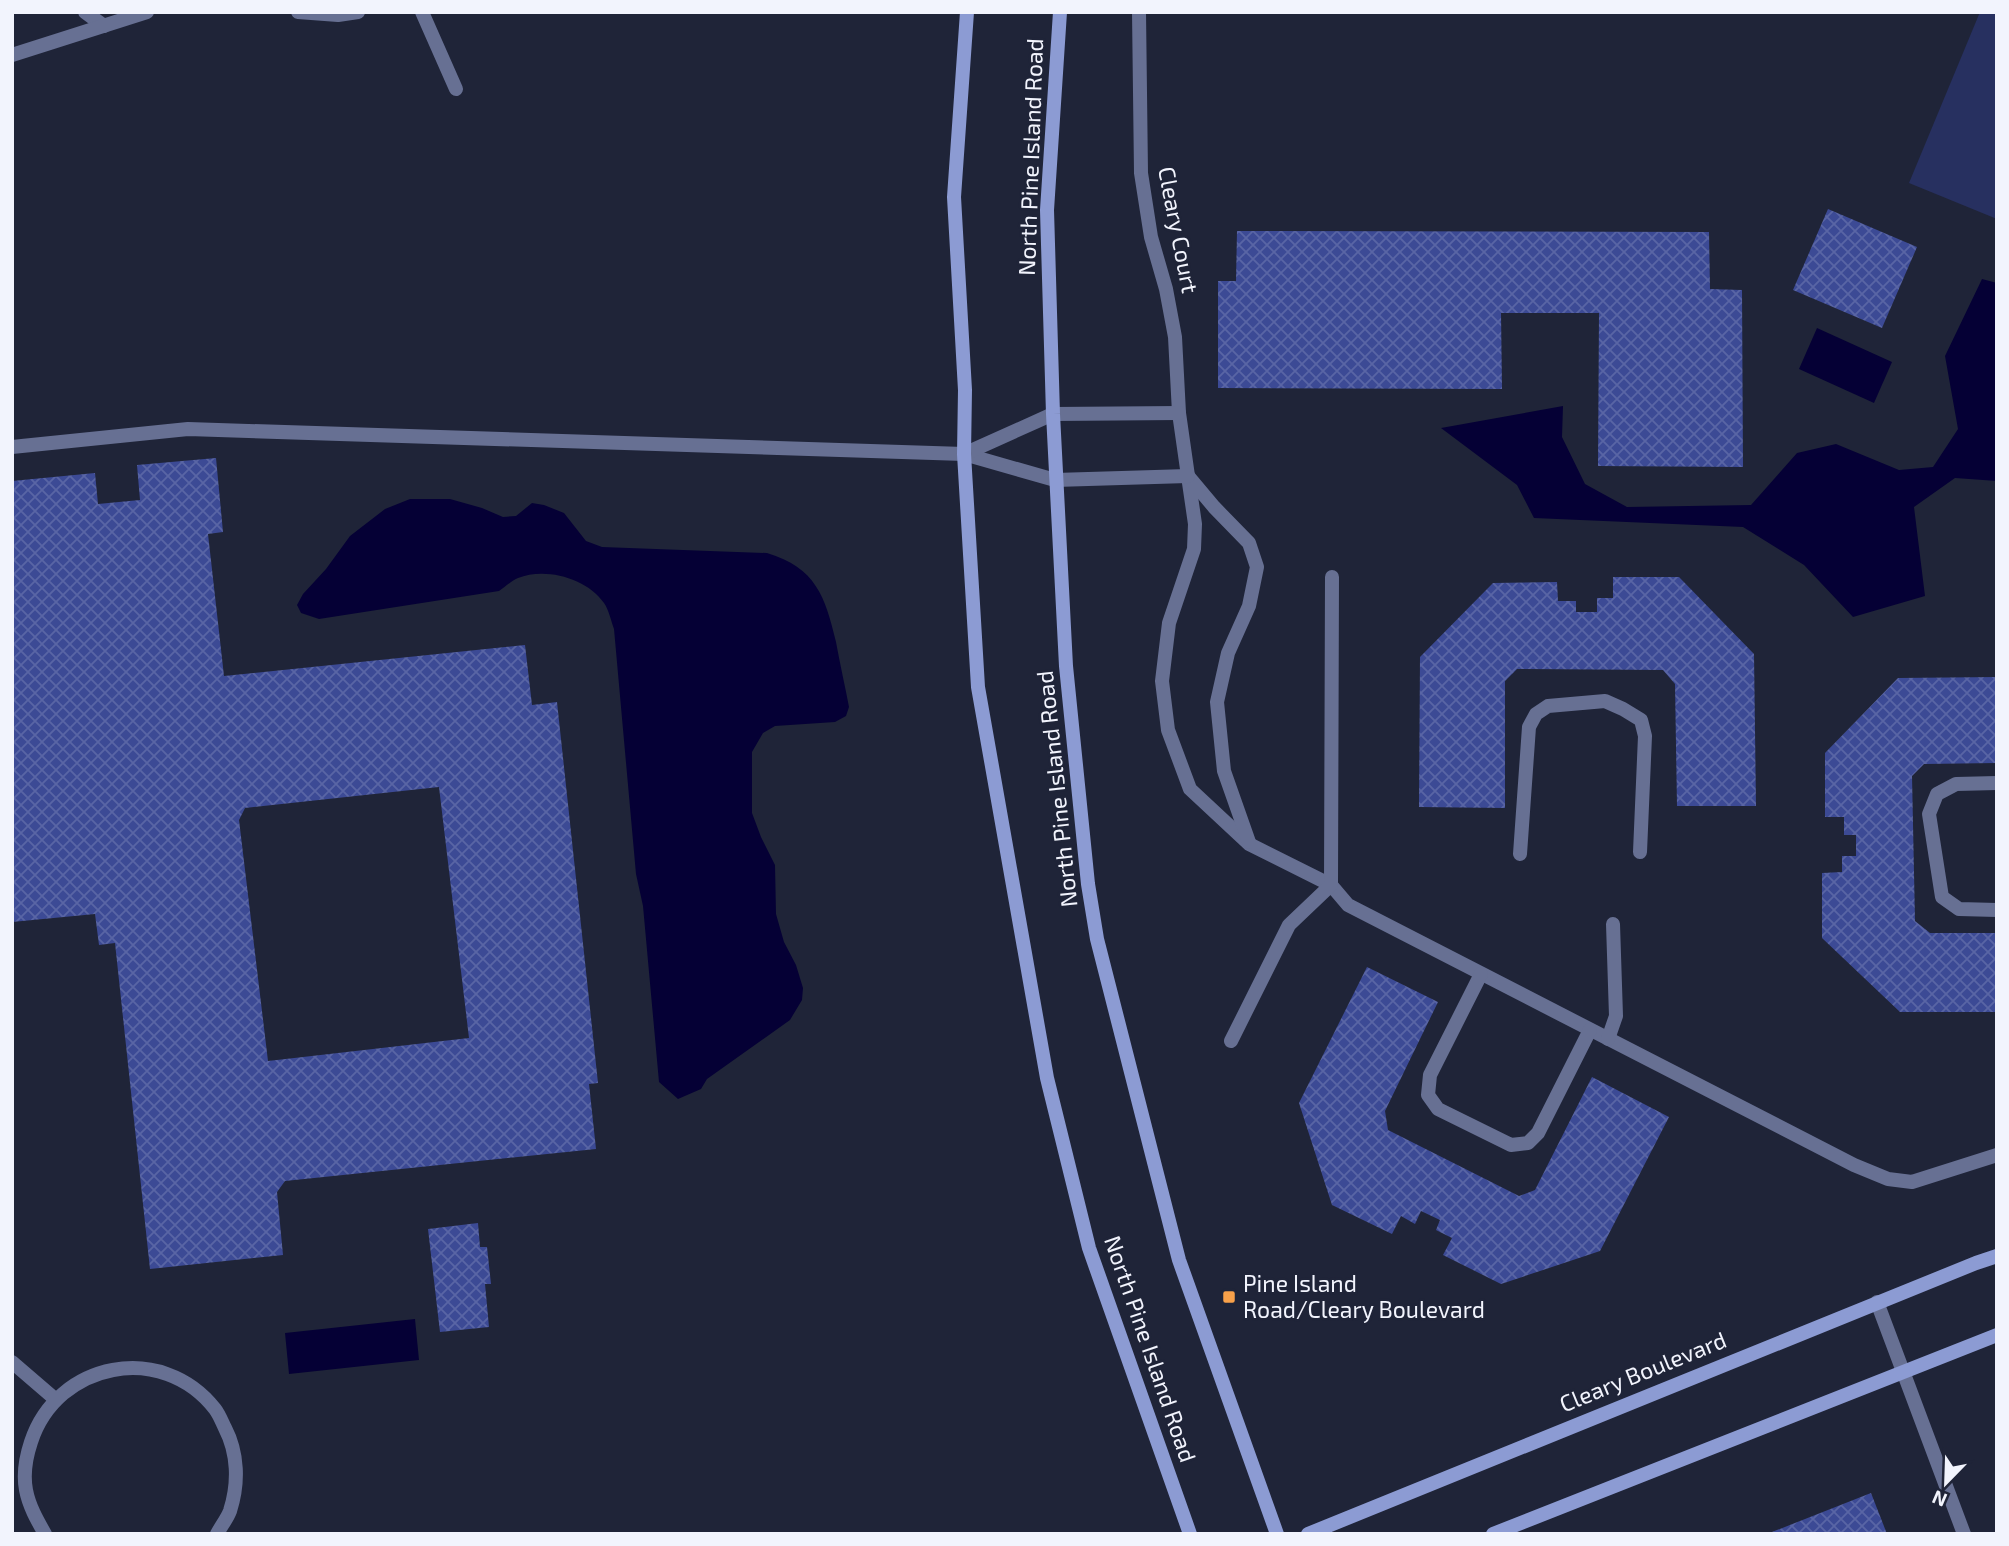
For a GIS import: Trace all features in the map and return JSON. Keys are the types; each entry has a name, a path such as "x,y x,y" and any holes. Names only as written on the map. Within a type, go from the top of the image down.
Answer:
{"main road":[{"name":"North Pine Island Road","path":"967,12 954,197 965,390 964,454 978,687 1047,1078 1089,1248 1190,1534"},
{"name":"North Pine Island Road","path":"1060,12 1047,210 1055,480 1066,666 1088,884 1097,939 1180,1260 1278,1534"},
{"name":"Cleary Boulevard","path":"1308,1534 1877,1302 1997,1256"},
{"path":"1493,1534 1997,1335"}],"street":[{"path":"85,12 104,26"},
{"path":"12,55 146,12"},
{"path":"298,12 338,15 358,12"},
{"path":"422,12 456,89"},
{"name":"Cleary Court","path":"1139,12 1141,173 1151,237 1166,289 1175,337 1179,413 1195,524 1194,549 1169,623 1162,681 1168,730 1190,789 1249,844 1331,885 1349,905 1854,1165 1888,1179 1912,1182 1997,1155"},
{"path":"964,454 1053,414 1179,413"},
{"path":"12,447 188,429 964,454 1055,480 1188,476 1249,543 1258,567 1249,606 1228,653 1217,702 1224,771 1249,844"},
{"path":"1231,1041 1289,925 1331,885 1332,577"},
{"path":"1520,855 1529,727 1535,714 1548,706 1605,701 1641,720 1645,736 1640,852"},
{"path":"1997,783 1956,784 1937,794 1929,814 1942,897 1959,909 1997,910"},
{"path":"1608,1039 1616,1016 1613,924"},
{"path":"1481,974 1430,1075 1428,1095 1438,1108 1511,1145 1528,1143 1538,1133 1590,1030"},
{"path":"1877,1302 1964,1534"},
{"path":"12,1362 55,1399"},
{"path":"45,1534 19,1490 36,1425 55,1399 84,1378 119,1368 155,1370 189,1384 215,1409 232,1441 237,1477 230,1512 216,1534"}],"shaded area":[{"path":"1980,12 1997,12 1997,219 1909,183"},
{"path":"1982,279 1997,283 1997,481 1955,478 1914,507 1925,596 1853,617 1804,565 1743,527 1534,518 1517,485 1441,428 1563,406 1562,437 1585,484 1627,507 1751,505 1797,453 1836,444 1899,470 1933,467 1958,429 1945,356"},
{"path":"1817,328 1892,362 1874,403 1799,369"},
{"path":"410,499 450,499 503,517 516,516 532,503 544,505 564,513 586,541 602,547 767,553 797,567 816,586 822,598 836,642 849,707 846,716 835,722 775,726 763,733 752,752 752,813 775,865 776,914 803,988 802,1000 790,1020 707,1079 701,1089 678,1099 659,1082 643,906 636,874 614,629 609,612 597,594 565,577 540,574 518,578 499,591 319,619 301,613 297,605 350,536 385,509"},
{"path":"415,1319 419,1360 289,1374 285,1333"}],"building":[{"path":"1828,209 1917,247 1882,328 1793,290"},
{"path":"1237,231 1709,232 1710,289 1742,290 1743,467 1598,466 1599,313 1501,313 1502,389 1218,388 1218,281 1236,281"},
{"path":"216,458 223,532 208,534 224,676 525,645 532,705 557,702 598,1083 589,1084 596,1149 285,1181 277,1192 283,1255 150,1269 115,943 99,945 95,914 12,922 12,481 95,473 98,504 140,500 137,465","holes":["439,787 469,1038 268,1061 239,820 245,808"]},
{"path":"1613,577 1679,577 1754,654 1756,806 1677,806 1675,684 1663,670 1517,669 1505,681 1505,808 1419,807 1420,657 1493,583 1557,582 1558,601 1576,601 1576,612 1597,612 1597,598 1613,598"},
{"path":"1997,677 1997,763 1924,764 1912,776 1915,921 1930,933 1997,933 1997,1012 1900,1012 1822,938 1822,873 1842,872 1842,856 1856,856 1856,835 1844,835 1844,817 1825,817 1825,753 1898,678"},
{"path":"1367,967 1438,1002 1385,1111 1388,1130 1519,1196 1535,1190 1592,1077 1669,1117 1600,1251 1501,1284 1443,1255 1452,1238 1436,1230 1440,1220 1421,1211 1415,1224 1401,1216 1392,1234 1332,1205 1299,1103"},
{"path":"478,1223 480,1247 487,1247 491,1284 485,1284 489,1327 440,1332 428,1229"},
{"path":"1871,1493 1887,1534 1767,1534"}],"place":[{"name":"Pine Island Road/Cleary Boulevard","path":"1229,1297"}]}
